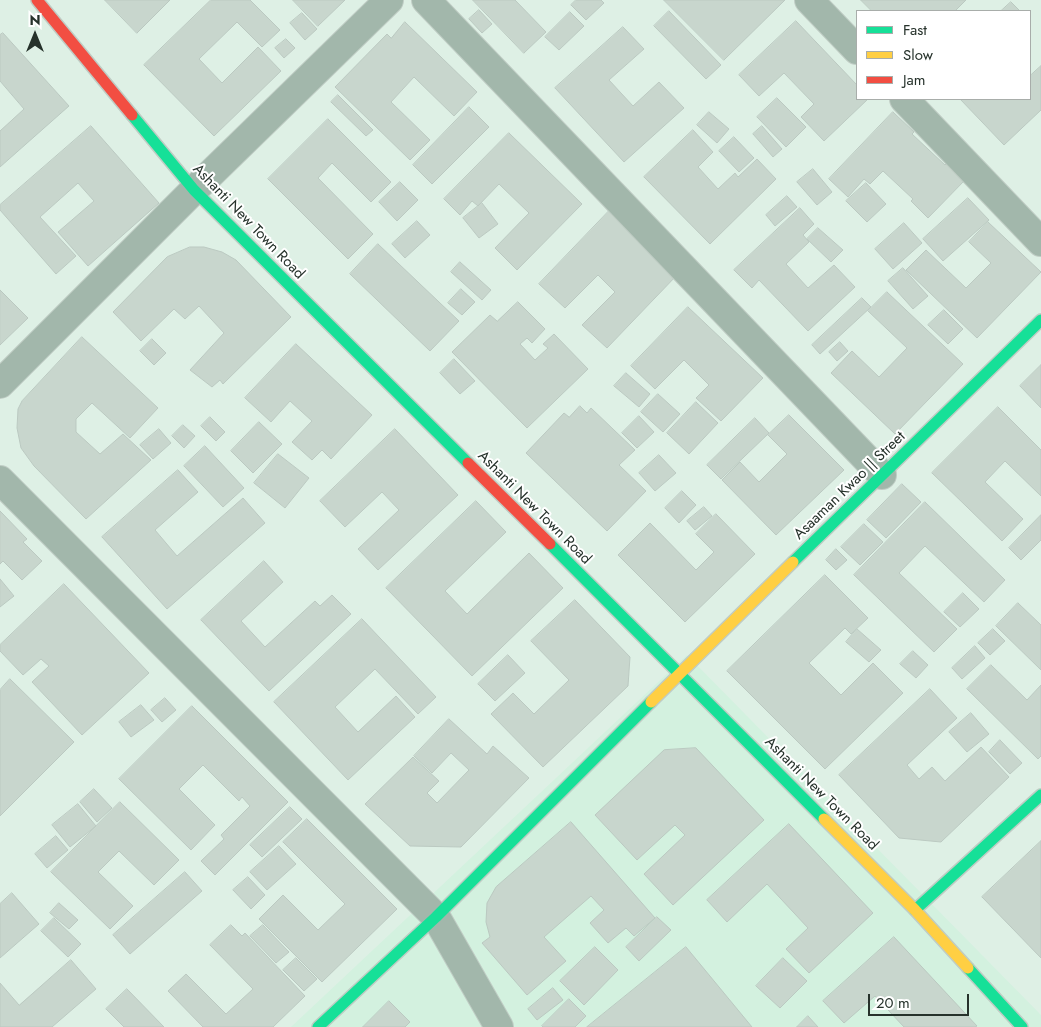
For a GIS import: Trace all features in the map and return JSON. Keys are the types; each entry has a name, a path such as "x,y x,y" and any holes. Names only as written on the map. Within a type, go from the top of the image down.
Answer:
{"street":[{"name":"Ashanti New Town Road","path":"37,0 194,190 680,673 915,910 1022,1027"},
{"path":"0,384 194,190 389,0"},
{"path":"426,0 882,475"},
{"path":"809,0 856,49"},
{"path":"905,100 1041,242"},
{"name":"Asaaman Kwao || Street","path":"318,1027 436,917 680,673 1041,320"},
{"path":"0,480 436,917 499,1027"},
{"path":"915,910 1041,795"}],"shaded area":[{"path":"687,655 1041,1015 1041,1027 291,1027"}],"building":[{"path":"105,0 170,0 137,33"},
{"path":"211,0 250,0 280,30 262,47 237,22 199,59 222,83 258,47 281,71 214,136 144,65"},
{"path":"293,0 345,0 318,26"},
{"path":"473,0 515,0 546,32 524,53"},
{"path":"576,0 601,0 604,3 586,20 571,5"},
{"path":"664,0 785,0 724,60"},
{"path":"861,0 966,0 956,10 871,10"},
{"path":"1011,2 1019,10 1002,10"},
{"path":"479,10 492,24 482,33 469,19"},
{"path":"669,11 721,65 706,79 654,26"},
{"path":"570,12 584,26 559,50 545,37"},
{"path":"302,13 317,29 305,40 290,23"},
{"path":"796,21 856,84 856,100 867,100 824,141 801,117 814,104 784,73 759,96 739,75"},
{"path":"405,22 477,92 454,116 414,77 391,102 430,140 410,160 335,87 387,34 391,38"},
{"path":"623,27 644,49 609,80 633,106 659,82 684,108 624,162 555,88"},
{"path":"3,33 69,106 0,167 0,131 24,109 0,81 0,35"},
{"path":"286,39 295,48 284,58 275,48"},
{"path":"1041,66 1041,110 1004,145 961,100 1031,100 1031,75"},
{"path":"338,95 373,130 366,136 331,102"},
{"path":"777,98 806,127 786,147 757,117"},
{"path":"469,107 489,127 432,184 413,165"},
{"path":"709,112 729,129 717,143 697,125"},
{"path":"893,112 914,132 912,134 945,165 947,163 965,180 928,218 911,201 913,199 883,171 870,184 864,179 848,197 829,179"},
{"path":"328,119 391,182 371,202 332,163 318,178 373,234 348,259 268,179"},
{"path":"91,126 159,203 88,266 58,232 94,201 78,183 40,217 76,256 56,274 0,210 0,205"},
{"path":"762,126 782,149 773,157 753,134"},
{"path":"693,130 713,152 698,167 718,189 735,173 738,177 757,159 776,179 710,244 644,177"},
{"path":"509,133 582,204 517,270 495,248 529,213 499,184 478,206 472,201 460,215 444,199"},
{"path":"734,137 754,158 739,172 719,151"},
{"path":"813,169 832,192 817,205 797,182"},
{"path":"400,182 418,200 397,221 379,202"},
{"path":"866,183 886,204 867,222 846,201"},
{"path":"787,196 797,207 775,226 766,215"},
{"path":"968,198 989,220 943,261 923,239"},
{"path":"482,203 498,224 479,238 463,218"},
{"path":"800,208 814,224 803,235 809,242 786,264 808,288 834,265 855,287 808,331 759,280 752,288 734,270"},
{"path":"610,210 678,274 607,348 582,325 615,292 598,275 565,308 539,284"},
{"path":"417,221 430,235 405,258 392,244"},
{"path":"988,222 1041,272 977,338 906,270 926,250 966,288 991,263 969,242"},
{"path":"904,223 922,243 893,269 875,249"},
{"path":"818,228 843,250 831,262 807,239"},
{"path":"378,244 459,321 430,351 350,274"},
{"path":"190,247 204,247 222,252 236,260 291,317 223,384 220,380 212,387 190,370 224,333 199,306 185,319 174,309 141,341 113,312 167,257"},
{"path":"460,262 491,290 482,300 451,272"},
{"path":"903,268 928,296 913,309 888,281"},
{"path":"461,289 475,302 462,315 448,303"},
{"path":"0,290 28,318 0,345"},
{"path":"887,292 963,364 895,434 831,373 852,351 879,377 907,348 868,311"},
{"path":"862,298 871,307 820,354 812,345"},
{"path":"518,302 545,329 532,343 527,338 520,344 535,360 548,348 543,344 554,334 588,369 527,428 452,352 490,315 497,321"},
{"path":"688,307 763,378 721,421 696,398 709,385 684,360 655,389 631,366"},
{"path":"944,310 963,329 948,344 928,325"},
{"path":"82,337 158,408 130,438 92,403 76,419 76,432 100,454 123,434 151,460 86,519 34,466 21,448 17,428 18,409 22,401"},
{"path":"152,339 166,353 154,365 140,351"},
{"path":"840,342 848,351 837,361 829,352"},
{"path":"296,344 372,415 331,459 322,450 312,460 292,442 312,421 290,401 271,422 245,398"},
{"path":"454,359 475,381 460,394 440,373"},
{"path":"1041,365 1041,408 1020,386"},
{"path":"626,373 650,394 639,407 614,386"},
{"path":"658,394 680,414 663,432 641,412"},
{"path":"696,402 718,423 689,454 667,433"},
{"path":"580,406 587,413 591,408 635,450 619,465 646,491 607,531 526,453 564,413 569,417"},
{"path":"998,407 1041,450 1041,496 1005,461 985,482 1023,519 1002,541 932,473"},
{"path":"789,415 844,470 776,535 722,480 740,462 759,482 787,454 768,435"},
{"path":"639,416 654,432 637,448 622,433"},
{"path":"210,417 225,432 216,441 201,426"},
{"path":"755,418 769,433 721,479 707,465"},
{"path":"259,422 282,444 253,473 231,451"},
{"path":"183,425 195,436 184,448 172,436"},
{"path":"159,429 171,443 153,459 140,445"},
{"path":"395,429 458,495 378,570 358,549 399,510 382,492 345,527 320,501"},
{"path":"205,446 244,488 223,507 184,466"},
{"path":"278,454 309,478 285,508 254,483"},
{"path":"659,455 676,473 655,491 639,473"},
{"path":"178,470 198,492 155,530 177,556 243,498 265,523 167,609 102,537"},
{"path":"902,484 921,502 886,538 867,520"},
{"path":"682,491 696,505 679,523 665,508"},
{"path":"476,501 506,532 445,591 467,614 529,553 563,588 472,676 386,588"},
{"path":"925,502 1005,580 984,602 925,546 899,573 957,629 934,652 854,575"},
{"path":"704,507 712,516 695,530 687,521"},
{"path":"0,511 27,539 23,542 42,561 22,580 3,561 0,564"},
{"path":"716,514 755,554 685,622 618,555 650,523 696,570 714,552 696,534"},
{"path":"1041,515 1041,540 1021,560 1009,548"},
{"path":"864,524 883,542 860,565 841,547"},
{"path":"836,549 847,560 836,570 826,560"},
{"path":"264,561 283,582 241,621 265,647 315,601 320,606 332,595 351,614 269,691 201,620"},
{"path":"825,575 868,618 851,634 845,628 809,663 841,695 873,663 903,693 825,769 727,671"},
{"path":"0,579 14,596 0,607"},
{"path":"64,584 149,673 82,735 32,682 49,666 41,659 23,675 0,651 0,645"},
{"path":"963,593 979,609 960,627 944,612"},
{"path":"575,600 630,657 628,686 543,767 491,714 513,693 534,714 569,680 531,641"},
{"path":"1018,603 1041,625 1041,670 996,626"},
{"path":"362,619 436,697 418,714 375,669 335,707 358,732 396,696 415,717 348,780 274,702"},
{"path":"857,629 881,650 869,662 846,642"},
{"path":"993,629 1005,641 990,655 978,643"},
{"path":"975,646 985,658 962,679 952,668"},
{"path":"913,651 928,665 916,678 900,664"},
{"path":"508,655 525,673 495,701 478,684"},
{"path":"991,665 1027,700 1041,685 1041,756 1038,759 967,689"},
{"path":"10,679 74,742 0,816 0,690"},
{"path":"930,689 957,718 907,765 919,779 932,767 945,781 981,747 1009,777 941,842 899,838 839,775"},
{"path":"165,698 176,710 162,722 151,710"},
{"path":"141,705 154,720 131,737 119,722"},
{"path":"192,706 288,802 215,875 201,861 224,839 221,835 250,806 242,797 239,801 203,765 179,789 215,825 191,850 119,779"},
{"path":"971,713 989,734 967,752 949,732"},
{"path":"449,719 487,754 493,746 529,778 461,847 410,846 365,804 413,757 439,781 427,793 437,803 469,770 451,753 432,773 414,756"},
{"path":"1000,740 1022,763 1010,774 989,752"},
{"path":"696,748 764,820 673,905 644,874 685,835 675,825 637,860 595,815 664,750"},
{"path":"94,789 112,808 97,822 80,802"},
{"path":"120,802 179,860 154,885 119,851 98,872 133,906 110,929 51,872"},
{"path":"78,804 96,826 70,847 52,825"},
{"path":"290,807 302,819 262,857 250,845"},
{"path":"307,819 397,909 322,982 259,919 283,895 318,930 345,904 283,842"},
{"path":"571,822 655,918 634,936 626,928 608,943 590,923 604,910 591,896 544,937 566,961 527,995 482,943 490,937 486,922 487,903 496,887"},
{"path":"789,824 873,913 809,973 786,949 808,928 767,884 727,922 707,900"},
{"path":"56,836 68,850 47,868 35,854"},
{"path":"1041,841 1041,958 982,897"},
{"path":"279,846 296,864 267,890 250,872"},
{"path":"185,872 202,891 130,954 113,935"},
{"path":"248,877 265,895 251,909 233,890"},
{"path":"12,893 39,924 0,958 0,904"},
{"path":"59,903 78,920 69,929 50,913"},
{"path":"657,917 671,930 639,961 626,947"},
{"path":"54,918 81,944 68,957 41,931"},
{"path":"231,925 242,936 245,933 305,996 273,1027 203,1027 168,991 186,974 226,1014 253,989 210,945"},
{"path":"263,925 289,952 276,963 250,936"},
{"path":"894,937 977,1026 904,1027 875,996 844,1023 823,1001"},
{"path":"595,947 618,970 584,1005 560,981"},
{"path":"686,947 752,1027 587,1027"},
{"path":"296,958 317,979 304,991 283,970"},
{"path":"783,958 807,981 780,1008 756,986"},
{"path":"71,960 96,989 52,1027 0,1027 0,983 19,1005"},
{"path":"553,988 563,1000 537,1020 528,1009"},
{"path":"127,989 164,1027 124,1027 106,1009"},
{"path":"569,999 586,1016 575,1027 543,1027 542,1026"},
{"path":"389,1001 410,1022 405,1027 363,1027"},
{"path":"808,1016 818,1027 797,1027"}],"traffic: fast":[{"path":"132,115 194,190 468,463"},
{"path":"793,562 1041,320"},
{"path":"550,544 824,819"},
{"path":"318,1027 436,917 651,702"},
{"path":"915,910 1041,795"},
{"path":"968,968 1022,1027"}],"traffic: slow":[{"path":"651,702 793,562"},
{"path":"824,819 915,910 968,968"}],"traffic: jam":[{"path":"37,0 132,115"},
{"path":"468,463 550,544"}]}
